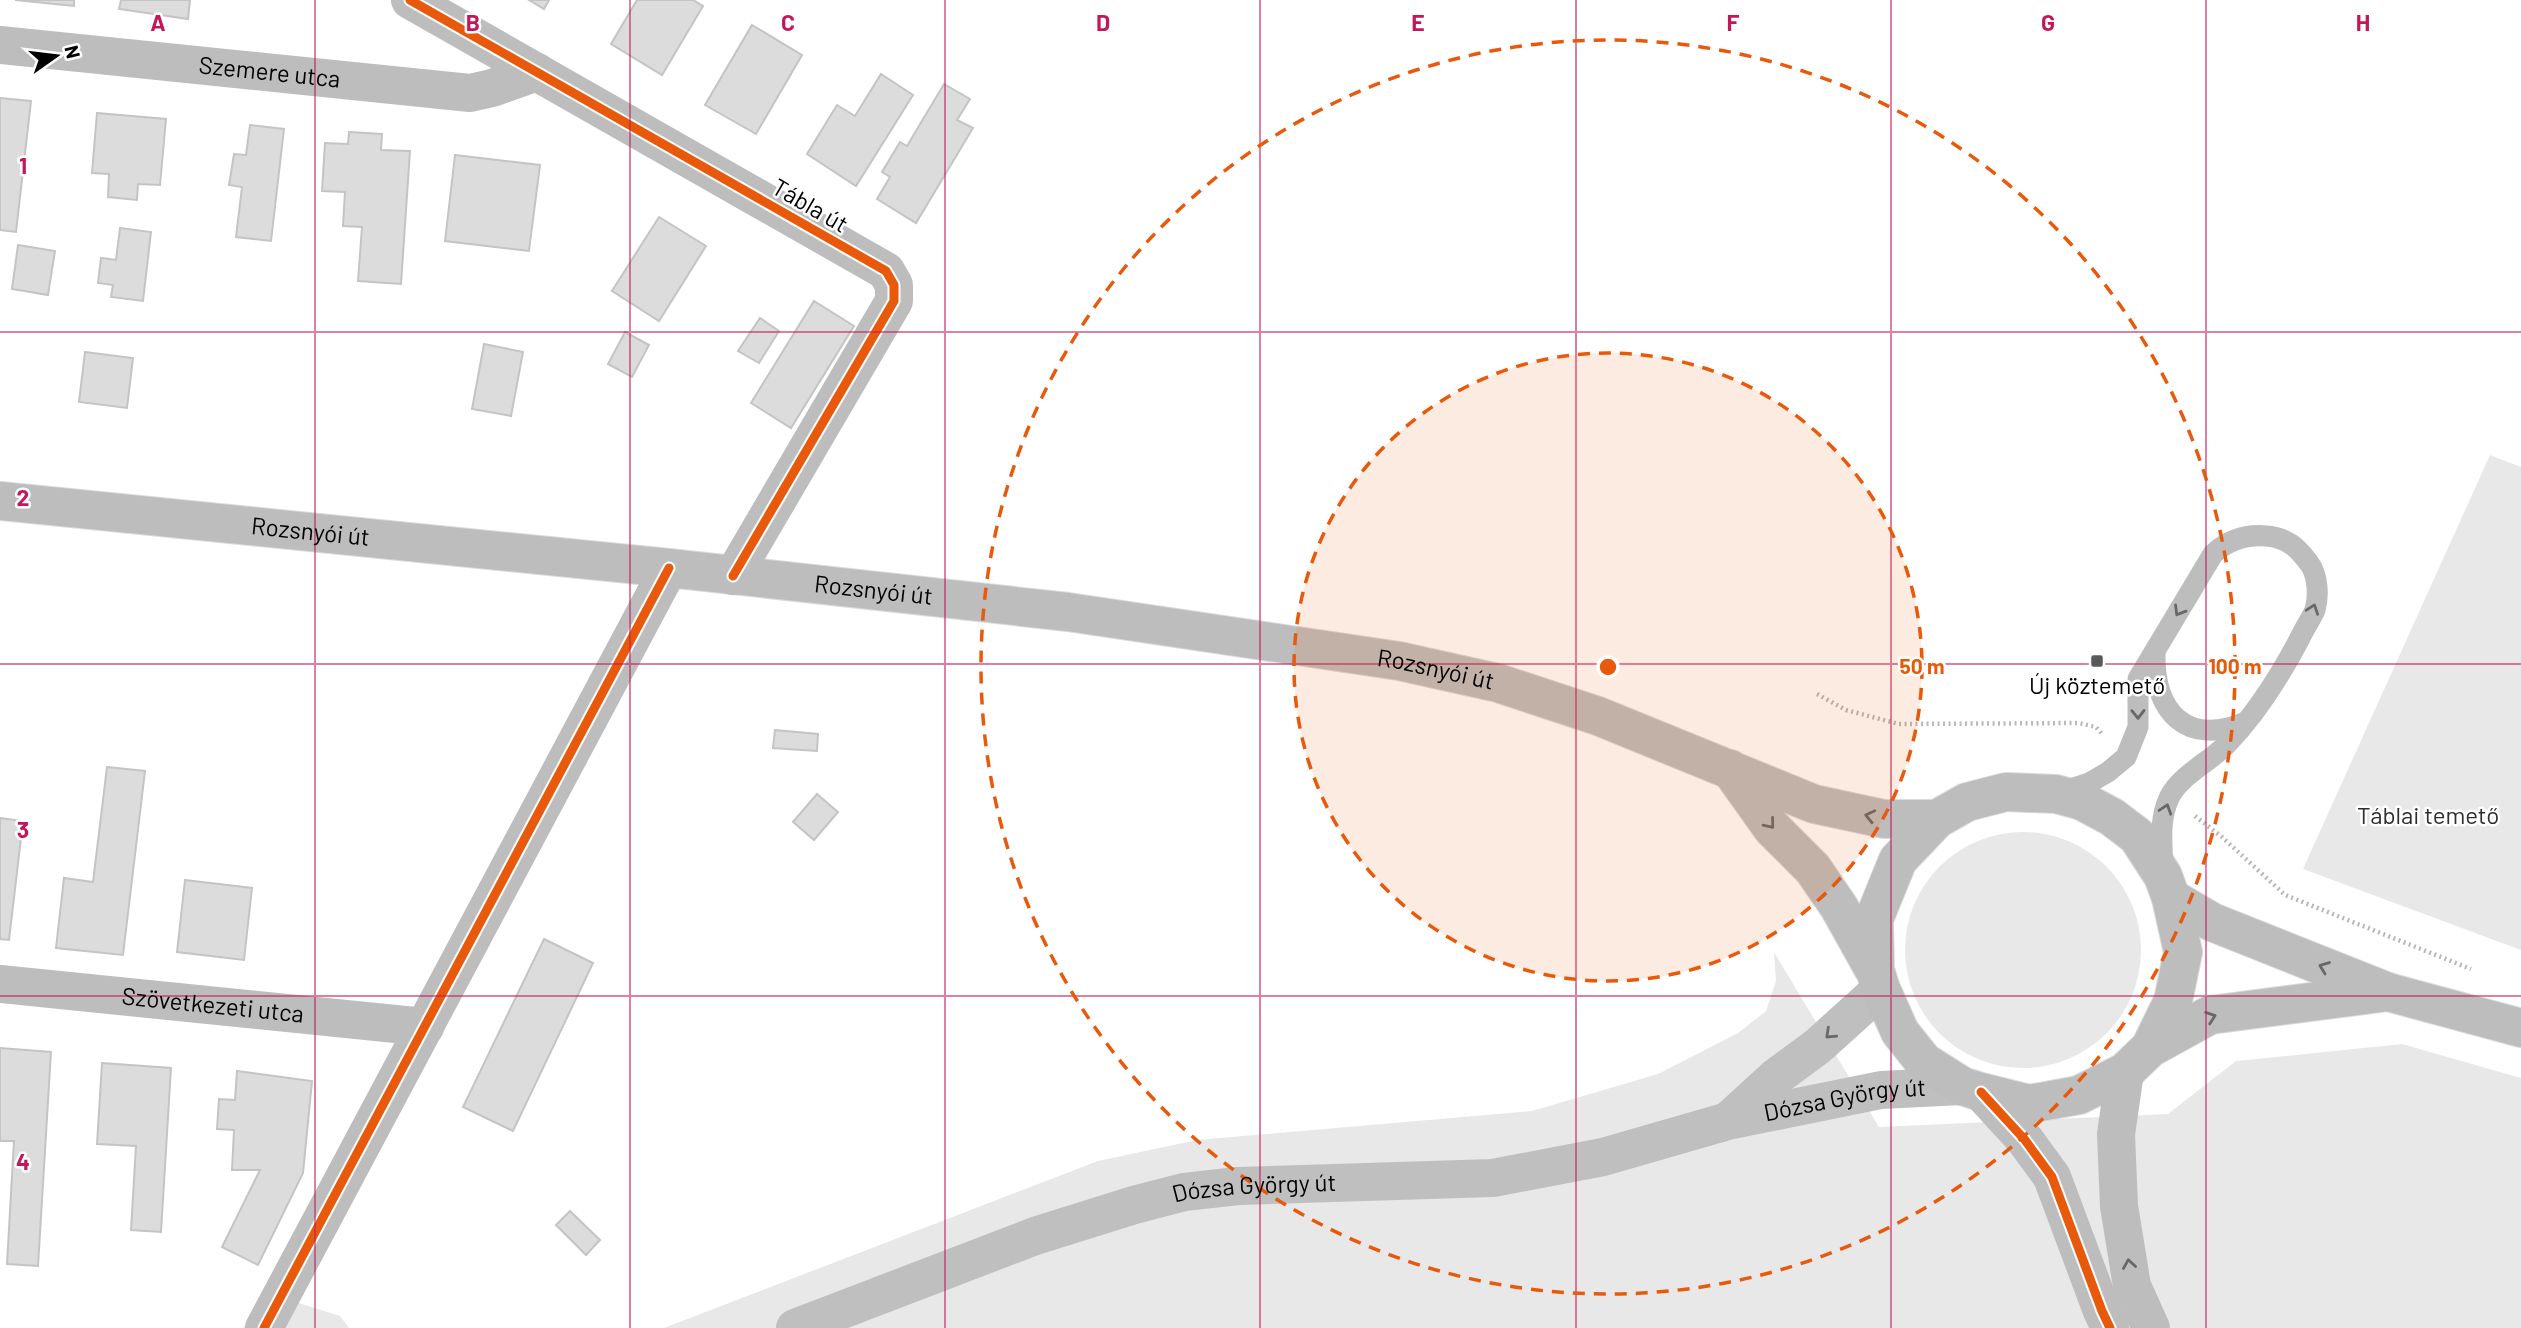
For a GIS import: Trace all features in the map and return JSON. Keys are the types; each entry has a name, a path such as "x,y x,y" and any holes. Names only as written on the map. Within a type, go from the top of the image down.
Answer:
{"main road":[{"name":"Tábla út","path":"410,0 886,271 894,285 894,301 733,576"},
{"name":"Szemere utca","path":"0,45 470,93 537,72"},
{"name":"Rozsnyói út","path":"0,501 669,568 1068,612 1399,662 1498,683 1598,716 1814,804 1884,819 1937,819"},
{"path":"264,1328 669,568"},
{"path":"1730,769 1772,828 1813,869 1839,907 1878,980 1900,1032 1924,1062 1972,1089 2025,1140 2052,1177 2110,1328"},
{"path":"1878,980 1874,919 1898,860 1937,819 1967,802 2006,792 2056,794 2082,801 2112,817 2137,836 2167,887 2183,952 2173,1001 2138,1060 2116,1135 2119,1206 2132,1286 2151,1328"},
{"path":"2167,887 2212,922 2388,992 2521,1028"},
{"name":"Dózsa György út","path":"1728,1121 1776,1077 1818,1046 1878,980"},
{"name":"Szövetkezeti utca","path":"0,984 425,1027"},
{"path":"1972,1089 2029,1104 2079,1095 2210,1015 2388,992"},
{"name":"Dózsa György út","path":"796,1328 1035,1236 1184,1192 1238,1186 1493,1178 1603,1157 1728,1121 1881,1090 1972,1089"}],"lane":[{"path":"2056,794 2089,783 2126,758 2138,727 2138,679 2213,554 2226,542 2251,536 2283,538 2297,547 2312,567 2318,592 2315,609 2283,670 2246,722 2225,746 2189,775 2170,796 2161,822 2167,887"},
{"path":"2155,650 2154,675 2160,696 2168,710 2181,721 2210,732 2228,730 2246,722"}],"green space":[{"name":"Táblai temető","path":"2490,455 2521,467 2521,950 2303,869"},
{"path":"2023,832 2068,841 2098,859 2114,875 2136,916 2141,950 2132,995 2114,1025 2098,1041 2057,1063 2023,1068 1978,1059 1948,1041 1932,1025 1910,984 1905,950 1914,905 1932,875 1948,859 1989,837"},
{"path":"1774,952 1879,1127 2168,1114 2236,1061 2402,1044 2521,1078 2521,1328 664,1328 1098,1161 1197,1140 1532,1111 1658,1074 1738,1033 1766,1011 1776,981"},
{"path":"264,1292 340,1316 349,1328 243,1328"}],"building":[{"path":"15,0 74,0 74,6"},
{"path":"121,0 190,0 188,19 119,9"},
{"path":"529,0 549,0 544,9"},
{"path":"637,0 693,0 703,6 662,75 611,44"},
{"path":"752,25 802,55 756,134 705,105"},
{"path":"881,74 913,95 856,186 807,154 837,105 855,116"},
{"path":"944,84 970,99 957,120 973,128 916,223 877,199 890,177 882,172 900,142 907,146"},
{"path":"0,98 31,101 16,232 0,230"},
{"path":"97,113 166,119 160,185 138,184 137,200 108,197 109,174 92,173"},
{"path":"250,125 284,129 271,241 236,237 242,187 229,185 234,154 246,155"},
{"path":"349,132 382,134 381,150 410,151 401,284 358,281 362,227 343,226 345,192 322,191 325,143 348,144"},
{"path":"455,155 540,165 529,251 445,241"},
{"path":"659,217 706,246 659,321 612,291"},
{"path":"120,228 151,232 143,301 111,297 113,285 98,283 101,258 116,260"},
{"path":"18,245 55,251 48,295 12,289"},
{"path":"814,301 854,326 791,428 751,403"},
{"path":"760,318 779,331 759,363 738,351"},
{"path":"625,332 649,345 632,377 608,364"},
{"path":"484,344 523,352 511,416 472,409"},
{"path":"85,352 133,358 127,408 79,402"},
{"path":"775,730 818,734 817,751 773,748"},
{"path":"107,767 145,771 123,955 56,948 64,878 93,882"},
{"path":"817,794 838,812 814,840 793,822"},
{"path":"0,818 23,821 9,940 0,939"},
{"path":"185,880 252,888 244,960 177,952"},
{"path":"544,939 593,963 513,1131 463,1107"},
{"path":"0,1048 51,1052 38,1266 7,1264 14,1141 0,1141"},
{"path":"102,1063 171,1068 161,1232 131,1230 136,1146 97,1144"},
{"path":"237,1071 312,1081 303,1173 258,1265 222,1247 260,1170 232,1170 234,1130 217,1129 219,1099 235,1100"},
{"path":"570,1211 600,1240 586,1255 556,1225"}],"cycle path":[{"path":"410,0 886,271 894,285 894,301 733,576"},
{"path":"264,1328 669,568"},
{"path":"1981,1092 2025,1140 2052,1177 2110,1328"}],"place":[{"name":"Új köztemető","path":"2097,661"}]}
